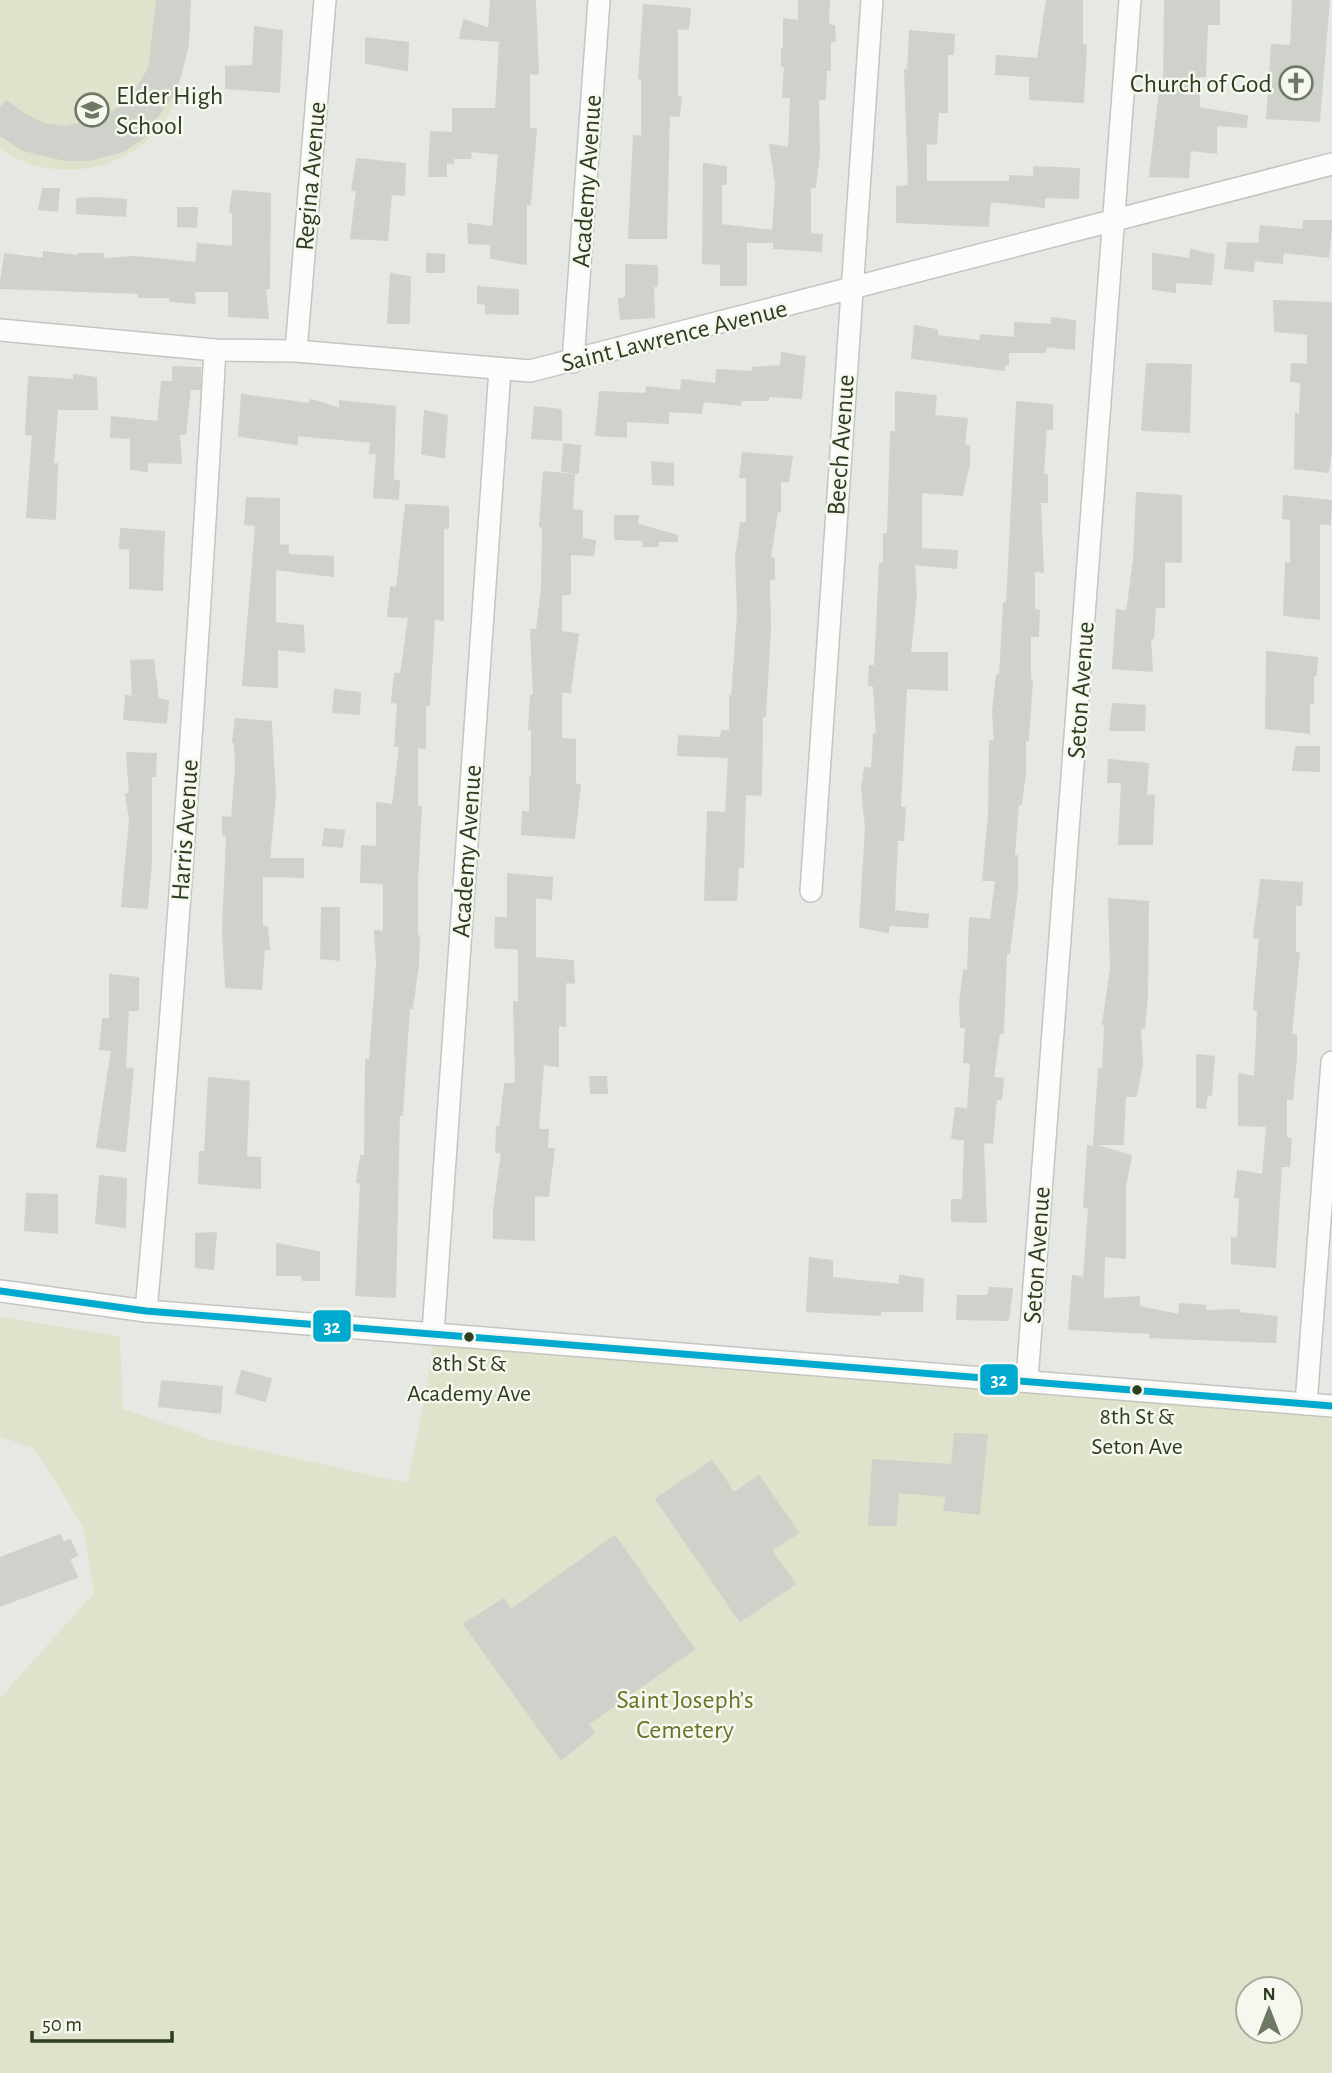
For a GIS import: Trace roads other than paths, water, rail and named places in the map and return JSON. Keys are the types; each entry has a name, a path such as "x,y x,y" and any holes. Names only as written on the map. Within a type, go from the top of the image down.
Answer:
{"street":[{"name":"Regina Avenue","path":"296,351 325,0"},
{"name":"Academy Avenue","path":"573,362 599,0"},
{"name":"Beech Avenue","path":"811,891 872,0"},
{"name":"Seton Avenue","path":"1027,1380 1116,220 1130,0"},
{"name":"Saint Lawrence Avenue","path":"0,330 215,349 296,351 530,371 1332,164"},
{"name":"Harris Avenue","path":"146,1311 200,618 215,349"},
{"name":"Academy Avenue","path":"433,1333 500,369"},
{"path":"1306,1404 1332,1062"},
{"path":"0,1291 146,1311 1332,1406"}],"place":[{"name":"Church of God","path":"1296,83"},
{"name":"Elder High School","path":"92,110"},
{"name":"8th St & Academy Ave","path":"469,1337"},
{"name":"8th St & Seton Ave","path":"1137,1390"}],"park label":[{"name":"Saint Joseph’s Cemetery","path":"685,1714"}]}
